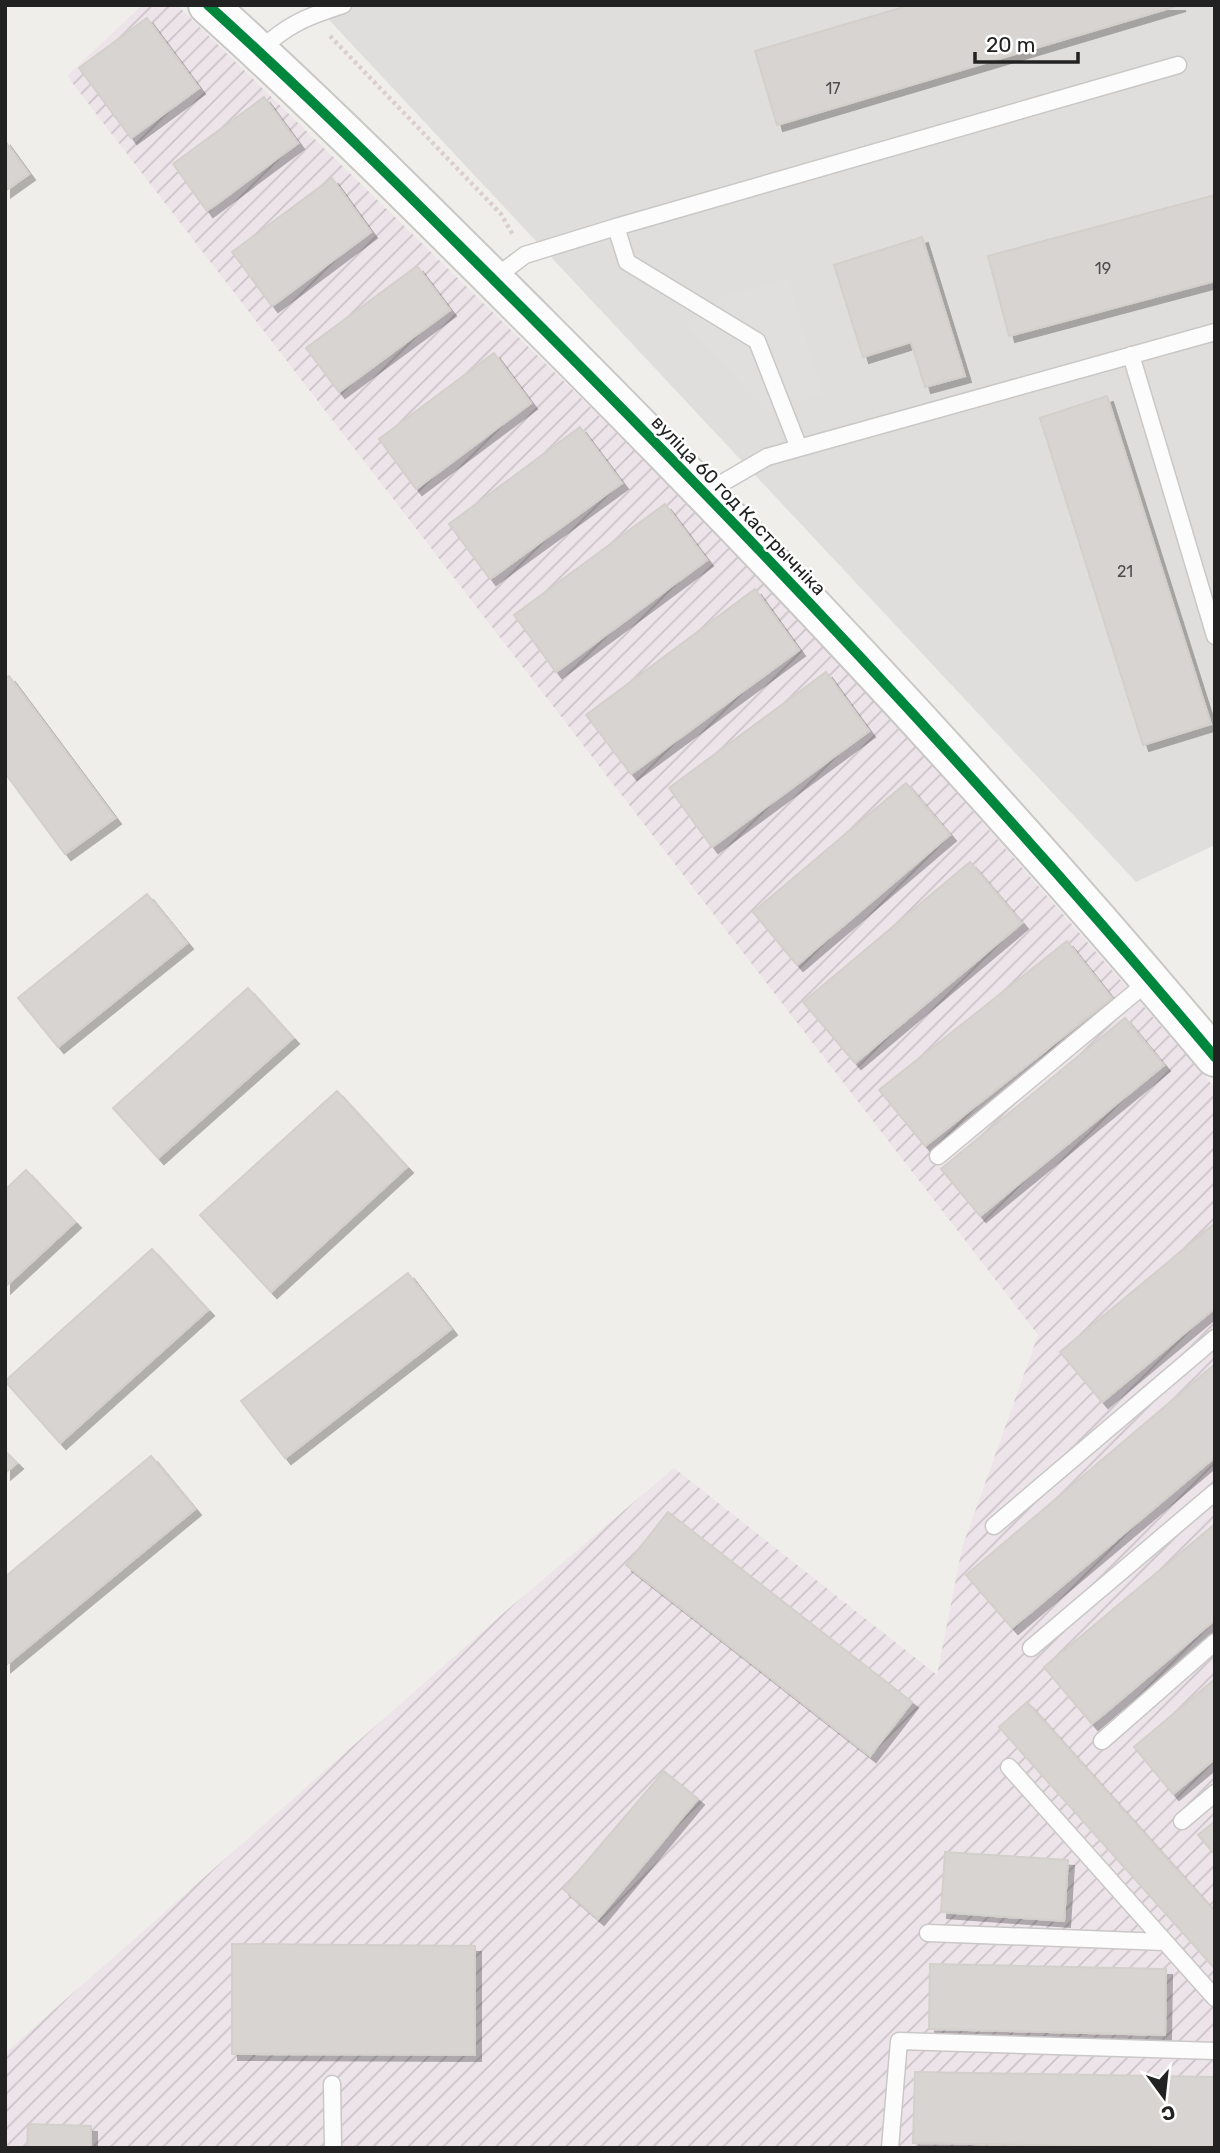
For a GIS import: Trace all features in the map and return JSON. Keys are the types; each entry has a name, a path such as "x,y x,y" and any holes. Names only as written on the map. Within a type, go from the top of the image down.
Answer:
{"street":[{"name":"вуліца 60 год Кастрычніка","path":"208,5 330,117 705,493 972,777 1215,1057"}],"lane":[{"path":"259,51 282,29 310,15 343,5"},
{"path":"493,279 525,255 1178,65"},
{"path":"616,227 627,262 757,341 799,448"},
{"path":"705,493 767,457 1215,332"},
{"path":"1131,355 1210,600 1215,636"},
{"path":"938,1156 1150,980"},
{"path":"993,1526 1215,1338"},
{"path":"1031,1648 1215,1492"},
{"path":"1102,1741 1215,1642"},
{"path":"1009,1767 1215,1998"},
{"path":"1182,1821 1215,1793"},
{"path":"928,1933 1164,1942"},
{"path":"890,2148 899,2041 1215,2051"},
{"path":"332,2084 333,2148"}],"shaded area":[{"path":"142,5 177,5 653,468 900,728 1215,1088 1215,2148 5,2148 5,2053 500,1616 674,1468 937,1675 962,1548 1038,1335 67,76"},
{"path":"315,5 1215,5 1215,845 1136,882"},
{"path":"788,278 822,394 768,412 687,325 721,297"}],"building":[{"path":"910,5 1180,5 777,125 755,51"},
{"path":"147,18 199,88 131,138 79,68"},
{"path":"264,97 298,143 207,211 173,164"},
{"path":"5,141 29,174 5,191"},
{"path":"332,178 371,232 272,306 232,252"},
{"path":"1215,195 1215,281 1009,336 988,256"},
{"path":"922,237 965,376 925,387 911,342 863,357 834,265"},
{"path":"417,266 450,310 339,392 306,348"},
{"path":"494,353 531,403 416,489 379,439"},
{"path":"1107,396 1211,724 1143,745 1040,418"},
{"path":"580,427 622,483 490,579 449,524"},
{"path":"665,504 707,560 556,672 514,615"},
{"path":"755,589 799,650 631,774 586,715"},
{"path":"826,672 869,731 712,847 669,788"},
{"path":"9,676 115,818 65,854 5,773 5,678"},
{"path":"906,783 950,835 797,965 753,912"},
{"path":"970,862 1022,923 855,1063 803,1002"},
{"path":"147,894 187,943 58,1047 18,998"},
{"path":"1067,941 1112,998 925,1146 879,1090"},
{"path":"248,988 293,1038 158,1158 113,1108"},
{"path":"1125,1018 1164,1065 980,1216 941,1169"},
{"path":"337,1091 407,1167 271,1292 200,1215"},
{"path":"26,1170 75,1222 5,1287 5,1190"},
{"path":"1215,1223 1215,1308 1102,1402 1060,1352"},
{"path":"152,1249 208,1310 60,1443 5,1381"},
{"path":"408,1273 451,1329 285,1458 241,1401"},
{"path":"1215,1364 1215,1457 1012,1628 966,1575"},
{"path":"5,1451 17,1463 5,1473"},
{"path":"151,1456 195,1509 5,1666 5,1577"},
{"path":"668,1512 912,1702 870,1756 626,1565"},
{"path":"1215,1524 1215,1620 1092,1724 1044,1667"},
{"path":"1215,1679 1215,1759 1173,1794 1134,1747"},
{"path":"1027,1702 1215,1912 1215,1969 999,1727"},
{"path":"664,1771 698,1799 598,1919 563,1889"},
{"path":"1215,1821 1215,1855 1198,1835"},
{"path":"945,1852 1068,1860 1064,1921 941,1912"},
{"path":"232,1944 475,1946 475,2055 232,2054"},
{"path":"930,1964 1166,1969 1165,2035 929,2029"},
{"path":"915,2072 1215,2077 1215,2148 913,2143"},
{"path":"28,2124 91,2126 91,2148 27,2148"}],"cycle path":[{"path":"208,5 293,83 417,204 714,503 970,776 1215,1057"}]}
